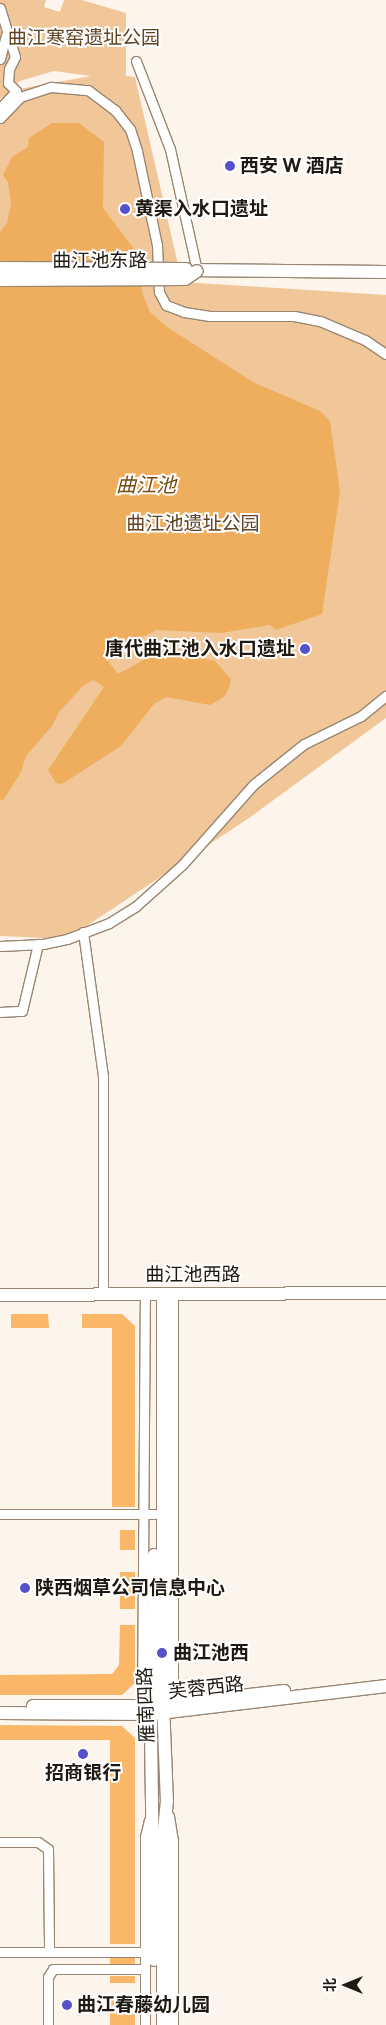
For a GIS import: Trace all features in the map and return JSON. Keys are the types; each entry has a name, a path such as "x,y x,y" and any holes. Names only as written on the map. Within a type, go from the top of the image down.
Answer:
{"main road":[{"name":"曲江池东路","path":"0,268 386,272"},
{"name":"曲江池东路","path":"0,280 185,280 191,270"},
{"name":"曲江池西路","path":"0,1302 386,1293"},
{"name":"曲江池西路","path":"0,1295 103,1294 159,1298 386,1301"},
{"name":"雁南四路","path":"159,1298 150,1514 158,1708 167,1801 163,1839 163,2025"},
{"name":"雁南四路","path":"154,2025 150,1952 151,1810 158,1708 159,1298"},
{"name":"芙蓉西路","path":"0,1706 158,1708 386,1679"},
{"name":"芙蓉西路","path":"0,1712 158,1708 386,1686"}],"street":[{"path":"0,8 15,57 9,69 8,83 16,91 0,108"},
{"path":"0,19 6,34 0,59"},
{"path":"136,61 170,149 191,270"},
{"path":"0,118 20,97 51,86 88,90 116,110 130,129 137,151 157,245 159,292 166,305 184,312 210,316 294,316 320,321 343,328 386,354"},
{"path":"0,946 38,944 83,932 108,923 135,907 182,865 254,784 304,744 361,716 386,696"},
{"path":"83,932 103,1077 103,1294"},
{"path":"0,1012 22,1011 38,944"},
{"path":"0,1514 150,1514"},
{"path":"167,1801 173,1840 173,2025"},
{"path":"0,1842 38,1842 48,1849 49,1952"},
{"path":"0,1952 150,1952 144,1969 144,2025"},
{"path":"48,2025 48,1977 53,1969 144,1969"}],"green space":[{"name":"曲江池遗址公园","path":"0,0 46,0 44,7 60,12 64,0 82,0 126,13 126,76 135,77 182,282 386,295 386,718 249,818 67,939 0,936 0,102 3,97 0,99","holes":["54,71 91,76 8,91 20,81"]}],"shaded area":[{"path":"11,1314 48,1314 49,1328 11,1328"},
{"path":"82,1314 122,1314 135,1326 135,1507 112,1507 112,1328 82,1328"},
{"path":"120,1530 135,1530 135,1550 120,1550"},
{"path":"120,1572 135,1572 135,1609 120,1609"},
{"path":"120,1625 135,1625 135,1683 122,1695 0,1695 0,1675 112,1674 119,1665"},
{"path":"0,1725 122,1726 135,1738 135,1944 110,1944 110,1740 0,1740"},
{"path":"110,1956 135,1956 135,1965 110,1965"},
{"path":"110,1976 135,1976 135,1983 110,1983"},
{"path":"110,1995 135,1995 135,2025 110,2025"}],"water":[{"name":"曲江池","path":"52,123 79,123 104,142 103,208 134,249 142,292 150,312 167,327 253,382 320,411 330,421 340,492 322,614 276,630 270,625 221,633 157,630 135,640 108,661 118,674 149,657 174,652 215,661 231,679 224,697 210,705 166,697 154,704 121,746 62,784 56,783 48,770 104,687 93,680 84,685 59,712 52,726 26,756 21,772 4,799 0,801 0,232 7,223 11,204 8,182 3,175 12,157 28,147 29,138"}],"place":[{"name":"西安 W 酒店","path":"230,166"},
{"name":"黄渠入水口遗址","path":"125,209"},
{"name":"唐代曲江池入水口遗址","path":"305,649"},
{"name":"陕西烟草公司信息中心","path":"25,1588"},
{"name":"曲江池西","path":"162,1653"},
{"name":"招商银行","path":"83,1754"},
{"name":"曲江春藤幼儿园","path":"67,2005"}],"park label":[{"name":"曲江寒窑遗址公园","path":"84,38"}]}
